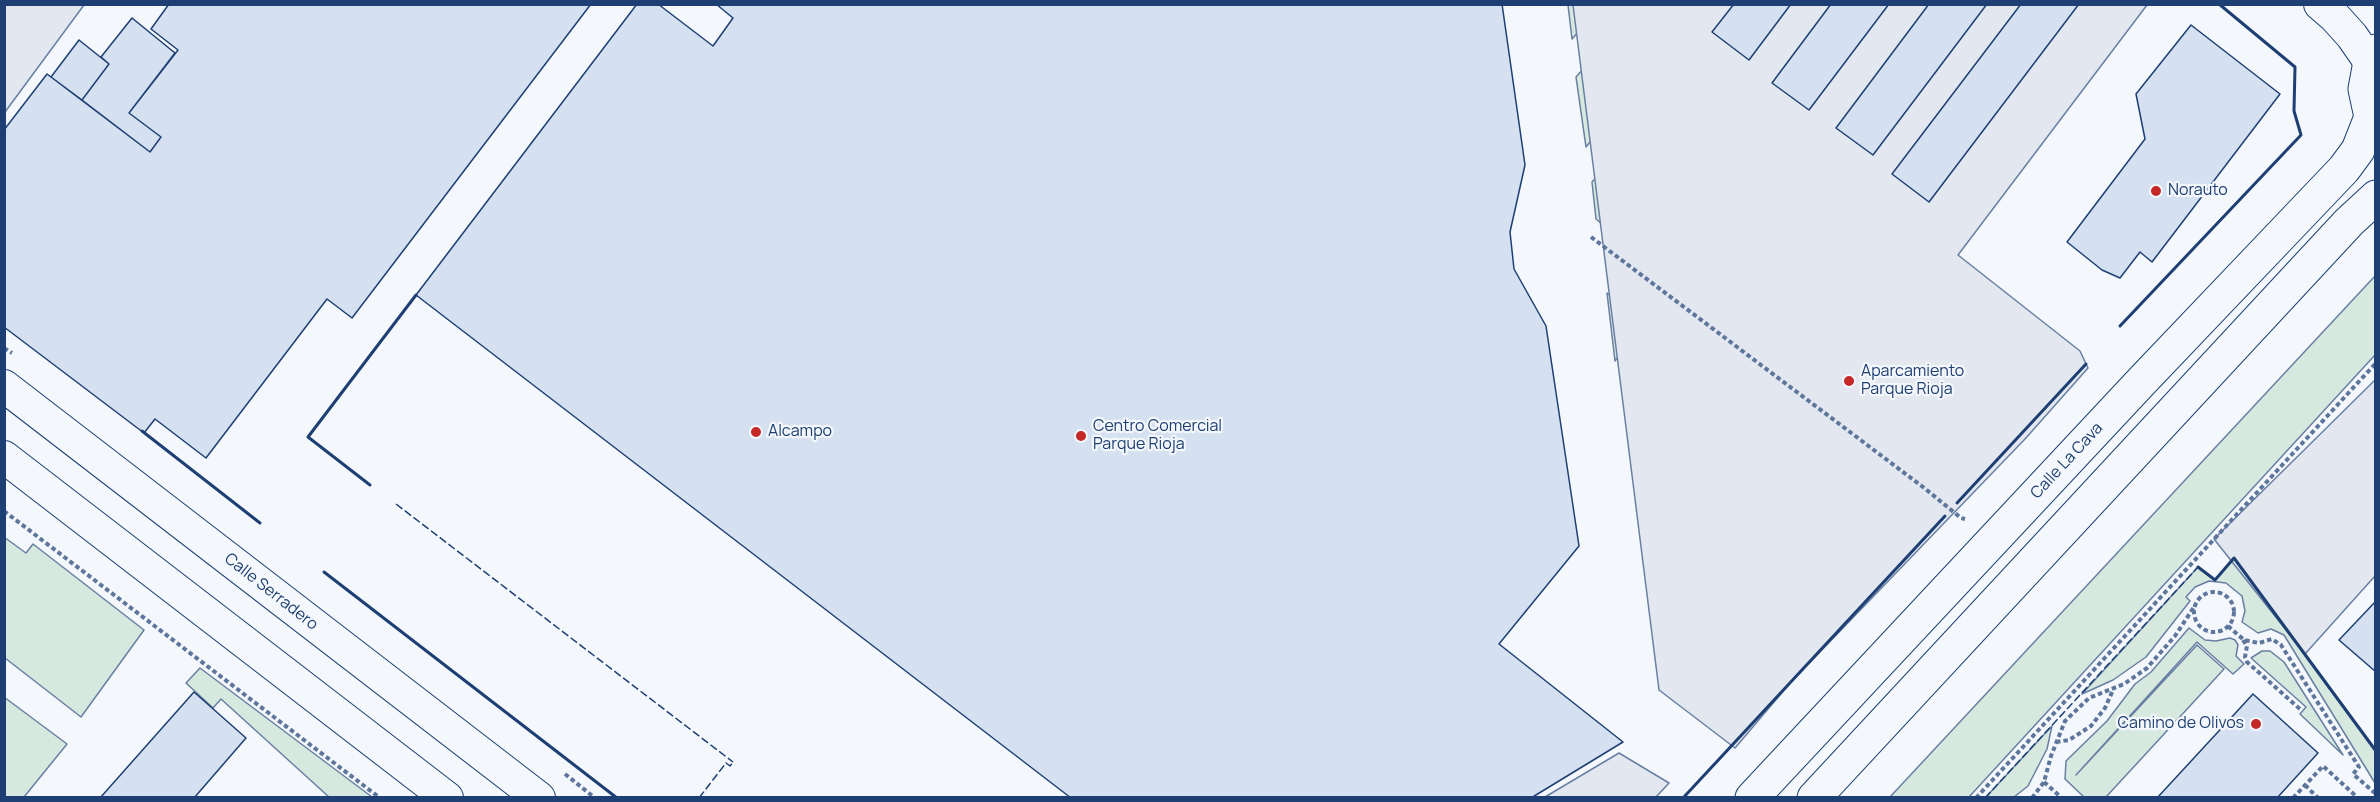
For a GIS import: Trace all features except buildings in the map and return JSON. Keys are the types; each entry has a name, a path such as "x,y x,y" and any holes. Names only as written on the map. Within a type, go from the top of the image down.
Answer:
{"main road":[{"path":"2373,56 2365,89 2373,121"},
{"name":"Calle La Cava","path":"1752,798 2344,169 2358,150 2373,121"},
{"path":"1814,798 2349,222 2376,197"}],"street":[{"path":"2320,4 2373,56"},
{"name":"Calle Serradero","path":"4,386 539,798"},
{"path":"4,458 447,798"}],"path":[{"path":"1591,237 1923,487 1960,518 2003,530"},
{"path":"1977,798 2376,363"},
{"path":"4,511 380,798"},
{"path":"2032,798 2044,782 2065,721 2076,709 2089,698 2113,689 2147,668 2168,645 2197,601 2208,592 2221,593 2232,602 2234,615 2228,627 2217,632 2204,629 2196,620 2194,607"},
{"path":"2228,627 2243,639 2247,646 2245,657 2247,662 2301,710"},
{"path":"2243,639 2259,643 2272,639 2281,645 2360,767 2353,774 2375,796"},
{"path":"2056,742 2077,736 2091,726 2105,708 2113,689"},
{"path":"2293,798 2322,766 2358,798"},
{"path":"2044,782 2061,798"},
{"path":"2305,785 2318,798"}],"shaded area":[{"path":"4,5 84,5 5,112"},
{"path":"1568,5 1583,5 1594,14 1572,39"},
{"name":"Aparcamiento Parque Rioja","path":"1573,5 2147,5 1958,255 2080,351 2088,368 2025,439 1791,682 1735,748 1659,690"},
{"path":"1584,68 1608,120 1586,147 1576,77"},
{"path":"1599,174 1616,236 1596,219 1592,182"},
{"path":"2375,276 2375,355 1969,797 1890,797"},
{"path":"1607,293 1624,307 1633,337 1615,361"},
{"path":"2375,380 2375,576 2305,654 2214,539"},
{"path":"4,537 26,553 33,544 144,630 81,717 5,658"},
{"path":"2234,558 2375,751 2375,783 2284,635 2271,629 2258,633 2242,622 2245,611 2242,596 2226,583 2209,581 2195,587 2186,597 2190,601 2146,657 2113,680 2082,694 2198,567 2215,580"},
{"path":"2189,628 2205,640 2216,641 2230,638 2235,640 2238,645 2236,656 2244,664 2233,674 2197,642 2076,775 2197,645 2224,669 2106,797 2084,797 2065,779 2066,761 2107,721 2135,684 2151,672"},
{"path":"2262,651 2270,651 2284,662 2343,755 2300,714 2306,707 2251,658"},
{"path":"200,668 372,797 329,797 221,699 213,708 186,683"},
{"path":"4,697 67,744 24,797 5,797"},
{"path":"2052,726 2047,749 2028,786 2014,797 1986,797"},
{"path":"1619,753 1669,783 1656,797 1545,797"}],"fence":[{"path":"396,504 733,762"},
{"path":"1985,798 2198,567"},
{"path":"699,798 726,763 730,766 733,762"}],"wall":[{"path":"2120,326 2301,135 2294,111 2295,67 2219,4"},
{"path":"370,485 308,437 416,295"},
{"path":"1957,503 2086,364"},
{"path":"142,431 260,523"},
{"path":"1683,798 1945,516"},
{"path":"2198,567 2215,580 2234,558 2376,751"},
{"path":"324,572 617,798"}],"place":[{"name":"Norauto","path":"2156,191"},
{"name":"Aparcamiento Parque Rioja","path":"1849,381"},
{"name":"Alcampo","path":"756,432"},
{"name":"Centro Comercial Parque Rioja","path":"1081,436"},
{"name":"Camino de Olivos","path":"2256,724"}]}
